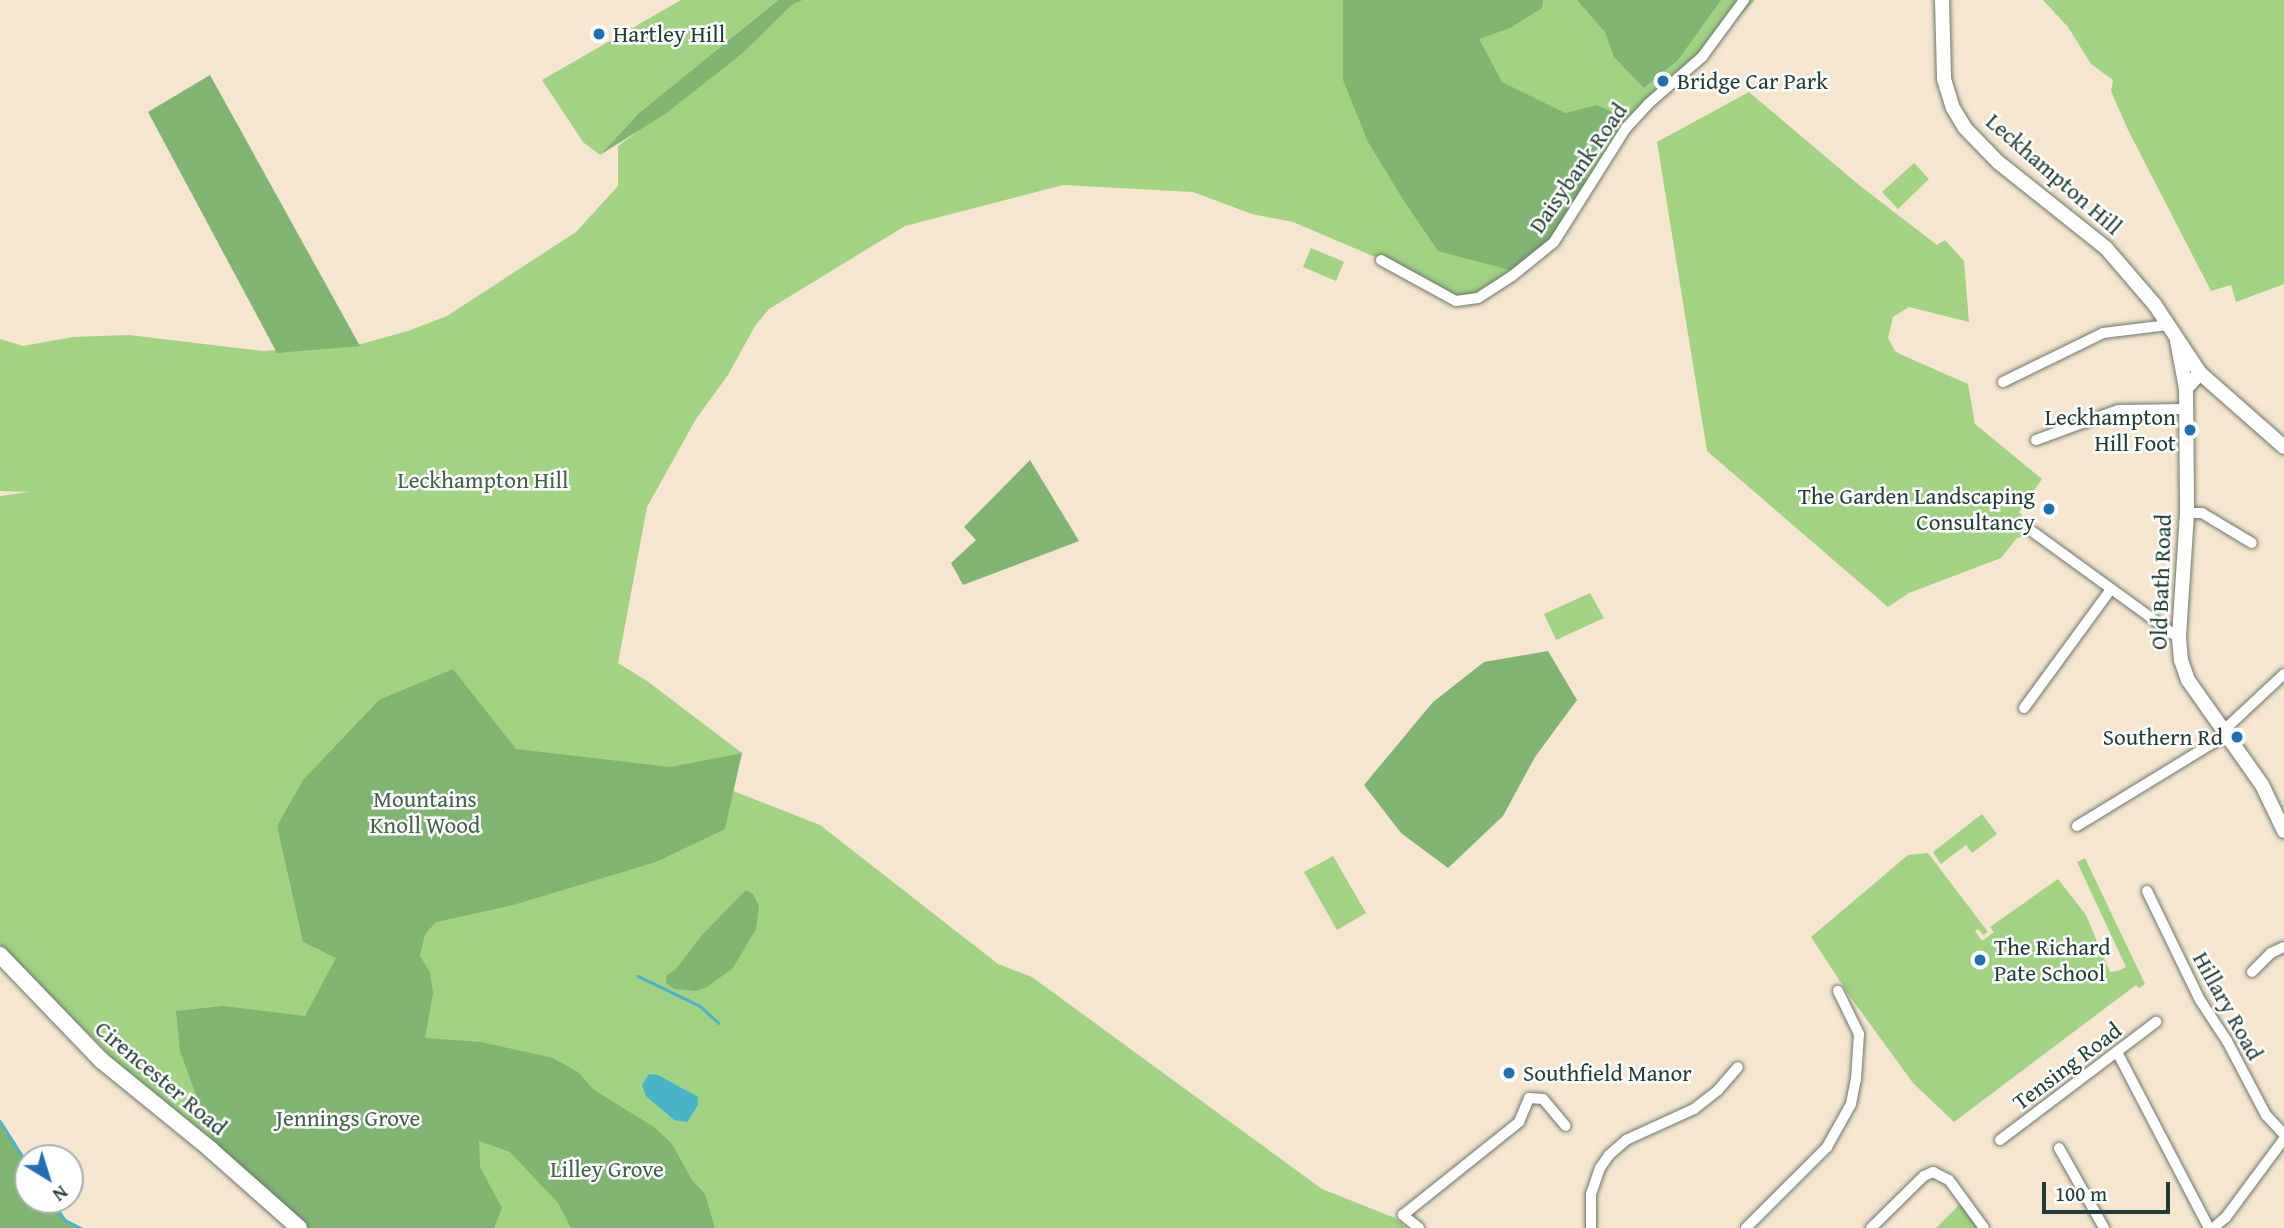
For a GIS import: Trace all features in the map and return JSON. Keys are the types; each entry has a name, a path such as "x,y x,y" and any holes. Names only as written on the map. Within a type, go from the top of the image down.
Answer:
{"main road":[{"name":"Cirencester Road","path":"0,955 101,1060 210,1149 299,1228"}],"street":[{"name":"Daisybank Road","path":"1381,260 1456,301 1478,298 1505,281 1554,242 1626,128 1648,104 1702,57 1744,0"},
{"name":"Leckhampton Hill","path":"1941,0 1944,79 1954,108 1965,128 1998,162 2106,248 2173,331 2200,373 2284,447"},
{"path":"2003,382 2103,333 2173,331"},
{"name":"Old Bath Road","path":"2173,331 2186,388 2187,513 2179,638 2188,680 2262,785 2284,831"},
{"path":"2186,388 2200,373"},
{"path":"2036,440 2118,410 2186,409"},
{"path":"2187,513 2202,513 2252,543"},
{"path":"2033,532 2179,638"},
{"path":"2024,708 2111,589"},
{"path":"2077,827 2224,733 2284,674"},
{"name":"Hillary Road","path":"2147,891 2200,1000 2227,1041 2266,1115 2284,1136"},
{"path":"2252,972 2272,953 2284,947"},
{"path":"1745,1228 1827,1147 1851,1104 1856,1079 1859,1034 1838,991"},
{"name":"Tensing Road","path":"2000,1140 2157,1022"},
{"path":"2117,1052 2211,1228 2226,1217 2284,1136"},
{"path":"1591,1228 1591,1194 1600,1168 1609,1155 1626,1140 1694,1109 1718,1090 1738,1067"},
{"path":"1419,1228 1403,1214 1519,1122 1523,1106 1529,1098 1543,1099 1566,1126"},
{"path":"2059,1148 2104,1228"},
{"path":"1871,1228 1924,1176 1937,1172 1949,1180 1984,1228"}],"green space":[{"path":"681,0 778,0 639,113 600,155 583,142 542,80"},
{"path":"778,0 803,0 792,5 743,53 665,114 600,155 639,113"},
{"path":"803,0 1755,0 1689,69 1648,104 1607,160 1512,276 1466,301 1401,268 1293,222 1252,214 1193,192 1063,185 905,226 769,309 755,326 728,375 696,419 647,507 618,663 647,681 742,753 672,767 820,825 998,964 1032,977 1322,1189 1395,1218 1407,1228 308,1228 126,1072 0,945 0,496 29,492 0,491 0,339 23,346 73,337 129,335 263,351 361,344 408,331 447,316 576,232 618,186 618,146 743,53 792,5"},
{"path":"1343,0 1543,0 1542,8 1510,28 1479,39 1502,82 1565,113 1597,105 1618,115 1617,128 1585,177 1591,186 1554,242 1517,272 1438,251 1404,201 1368,142 1343,80"},
{"path":"1577,0 1721,0 1678,60 1644,88 1614,57 1605,32"},
{"path":"2043,0 2284,0 2284,284 2236,302 2231,285 2211,291 2128,130 2111,91 2113,80 2091,64 2068,27"},
{"path":"210,75 360,346 277,353 148,112"},
{"path":"1749,92 1859,185 1937,245 1945,240 1964,261 1969,322 1909,307 1893,317 1888,338 1895,351 1968,384 1975,424 2042,479 2019,512 2032,526 2028,535 2017,538 2001,558 1909,593 1888,607 1707,451 1657,142"},
{"path":"1914,163 1929,179 1898,209 1882,192"},
{"path":"1311,248 1344,262 1336,281 1303,267"},
{"path":"1030,460 1079,541 963,585 951,563 976,540 964,527"},
{"path":"1590,593 1604,618 1556,640 1544,614"},
{"path":"1548,651 1577,700 1535,757 1503,816 1448,868 1401,833 1364,785 1433,702 1484,662"},
{"path":"453,669 516,749 670,767 742,753 725,829 656,862 513,905 436,922 425,934 420,956 430,972 433,993 425,1038 481,1042 553,1058 578,1072 594,1090 654,1127 672,1144 692,1180 705,1194 715,1228 571,1228 558,1203 510,1152 479,1141 480,1167 502,1208 494,1228 299,1228 218,1156 180,1051 176,1011 223,1006 305,1016 336,958 303,942 277,826 303,780 379,700"},
{"path":"1982,814 1997,834 1972,853 1966,845 1941,864 1933,852"},
{"name":"The Richard Pate School","path":"1928,853 1988,932 1983,935 1978,929 1975,931 1982,941 1994,932 1990,927 2058,879 2086,915 2110,972 2118,971 2126,967 2077,862 2085,858 2145,984 2139,988 2136,985 1954,1122 1913,1083 1851,998 1811,937 1908,855"},
{"path":"1333,856 1366,913 1337,930 1304,872"},
{"path":"746,890 753,894 759,906 756,929 733,968 707,987 696,991 674,989 666,983 666,976 676,969 702,935"},
{"path":"0,1121 15,1144 14,1214 61,1214 65,1220 81,1228 0,1228"},
{"path":"1965,1199 1984,1228 1936,1228"}],"water":[{"path":"649,1074 658,1075 698,1097 698,1105 687,1122 674,1120 646,1096 642,1085"}],"waterway":[{"path":"638,976 700,1006 719,1023"},
{"path":"0,1121 15,1144"},
{"path":"61,1214 65,1220 81,1228"}],"place":[{"name":"Hartley Hill","path":"599,34"},
{"name":"Bridge Car Park","path":"1663,81"},
{"name":"Leckhampton Hill Foot","path":"2190,430"},
{"name":"The Garden Landscaping Consultancy","path":"2049,509"},
{"name":"Southern Rd","path":"2237,737"},
{"name":"The Richard Pate School","path":"1980,960"},
{"name":"Southfield Manor","path":"1509,1073"}],"park label":[{"name":"Mountains Knoll Wood","path":"425,812"},
{"name":"Jennings Grove","path":"348,1118"},
{"name":"Lilley Grove","path":"607,1169"}]}
